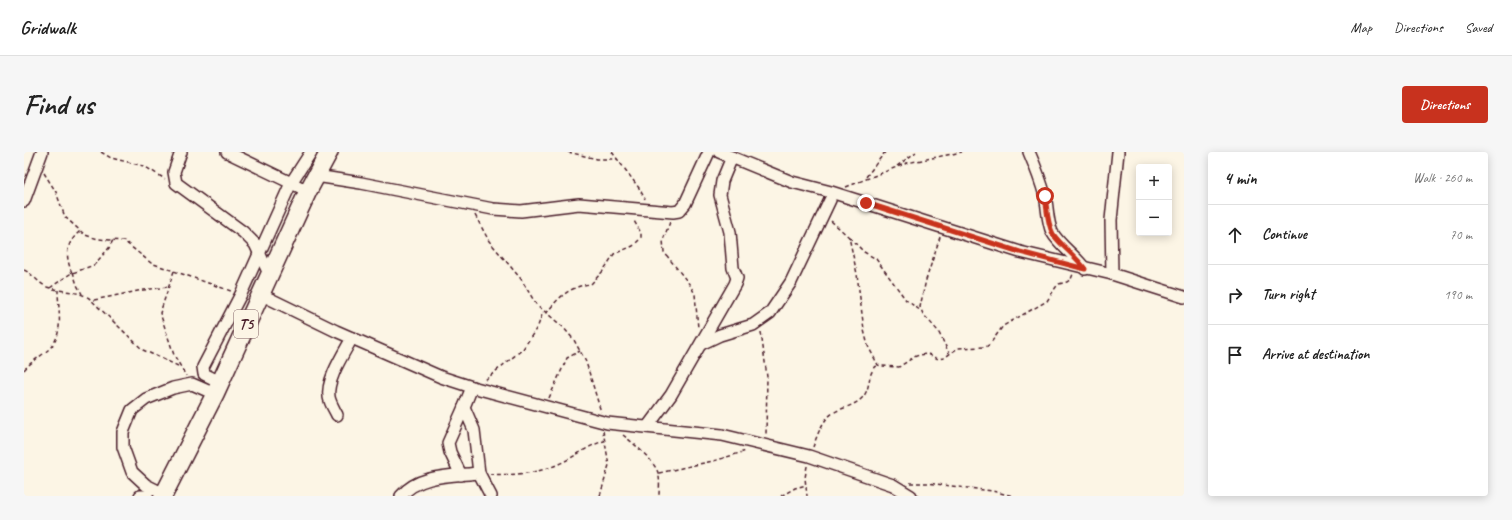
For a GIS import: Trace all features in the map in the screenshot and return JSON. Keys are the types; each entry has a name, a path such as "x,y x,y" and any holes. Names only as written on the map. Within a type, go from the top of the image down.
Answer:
{"highway":[{"name":"T5","path":"163,495 217,388 308,191 329,152"}],"street":[{"path":"180,152 174,172 176,183 243,232 256,244 270,276"},
{"path":"227,152 308,191"},
{"path":"217,388 202,369 241,294 291,183 311,152"},
{"path":"316,176 507,210 579,204 646,211 673,212 679,210 685,204 709,152"},
{"path":"719,152 830,196 943,228 1020,252 1085,269 1112,274 1184,297"},
{"path":"1029,152 1045,196 1049,224 1053,233 1059,241 1077,257 1085,269"},
{"path":"1112,274 1111,220 1118,152"},
{"path":"24,201 41,157"},
{"path":"648,426 671,395 733,289 737,278 733,268 730,232 720,195 722,181 732,157"},
{"path":"701,344 720,335 760,322 770,313 788,288 830,196"},
{"path":"260,294 300,315 352,338 441,377 474,388 605,422 722,435 810,456 893,485 911,496"},
{"path":"337,415 329,397 329,390 341,358 352,338"},
{"path":"163,495 146,485 132,472 123,447 123,432 132,410 146,399 173,388 192,384 217,388"},
{"path":"461,475 450,452 448,443 474,388"},
{"path":"464,407 474,430 479,474 491,496"},
{"path":"401,496 410,487 418,483 436,478 479,474"},
{"path":"140,496 147,496"}],"path":[{"path":"101,152 111,158 144,166 166,180 176,183"},
{"path":"568,152 597,159 617,160"},
{"path":"612,152 645,196 646,211"},
{"path":"865,179 886,152"},
{"path":"896,167 916,152"},
{"path":"830,196 865,179 907,163 962,152"},
{"path":"41,157 65,216 80,231 90,238 124,241 150,263 241,294"},
{"path":"470,204 489,241 521,279 532,298 543,312 563,327 586,362 605,422 604,441 609,465 600,496"},
{"path":"546,314 554,302 570,289 581,285 591,284 603,271 614,254 638,242 641,233 634,224 632,209"},
{"path":"673,212 662,246 664,252 690,285 695,294 701,344"},
{"path":"830,219 833,224 866,254 876,259 906,300 921,310 938,331 950,353"},
{"path":"921,310 922,296 943,228"},
{"path":"80,231 70,244 66,259 82,294"},
{"path":"849,237 857,274 864,330 868,346 878,365"},
{"path":"50,288 72,273 97,262 114,240"},
{"path":"878,365 899,367 914,357 920,355 928,354 938,359 944,358 958,348 986,346 990,344 1003,326 1047,301 1059,284 1067,282 1071,279 1074,266"},
{"path":"24,270 50,288 82,294 92,300 132,341 143,350 178,366"},
{"path":"174,271 160,313 178,366 192,384"},
{"path":"92,300 143,290 168,287"},
{"path":"24,370 48,350 57,339 59,320 58,290"},
{"path":"474,388 523,348 538,326 543,312"},
{"path":"658,473 717,460 762,445 767,377 760,322"},
{"path":"545,406 567,358 580,351"},
{"path":"807,496 806,485 810,456 817,435 827,419 834,412 857,403 864,397 869,386 870,374 878,365"},
{"path":"622,434 642,452 658,473 659,496"},
{"path":"479,474 505,476 545,468 565,461 592,445 604,441"},
{"path":"893,485 927,483 992,491 1013,496"},
{"path":"781,496 795,488 806,485"}],"route":[{"path":"866,203 1020,252 1085,269 1077,257 1059,241 1053,233 1049,224 1045,196"}]}
